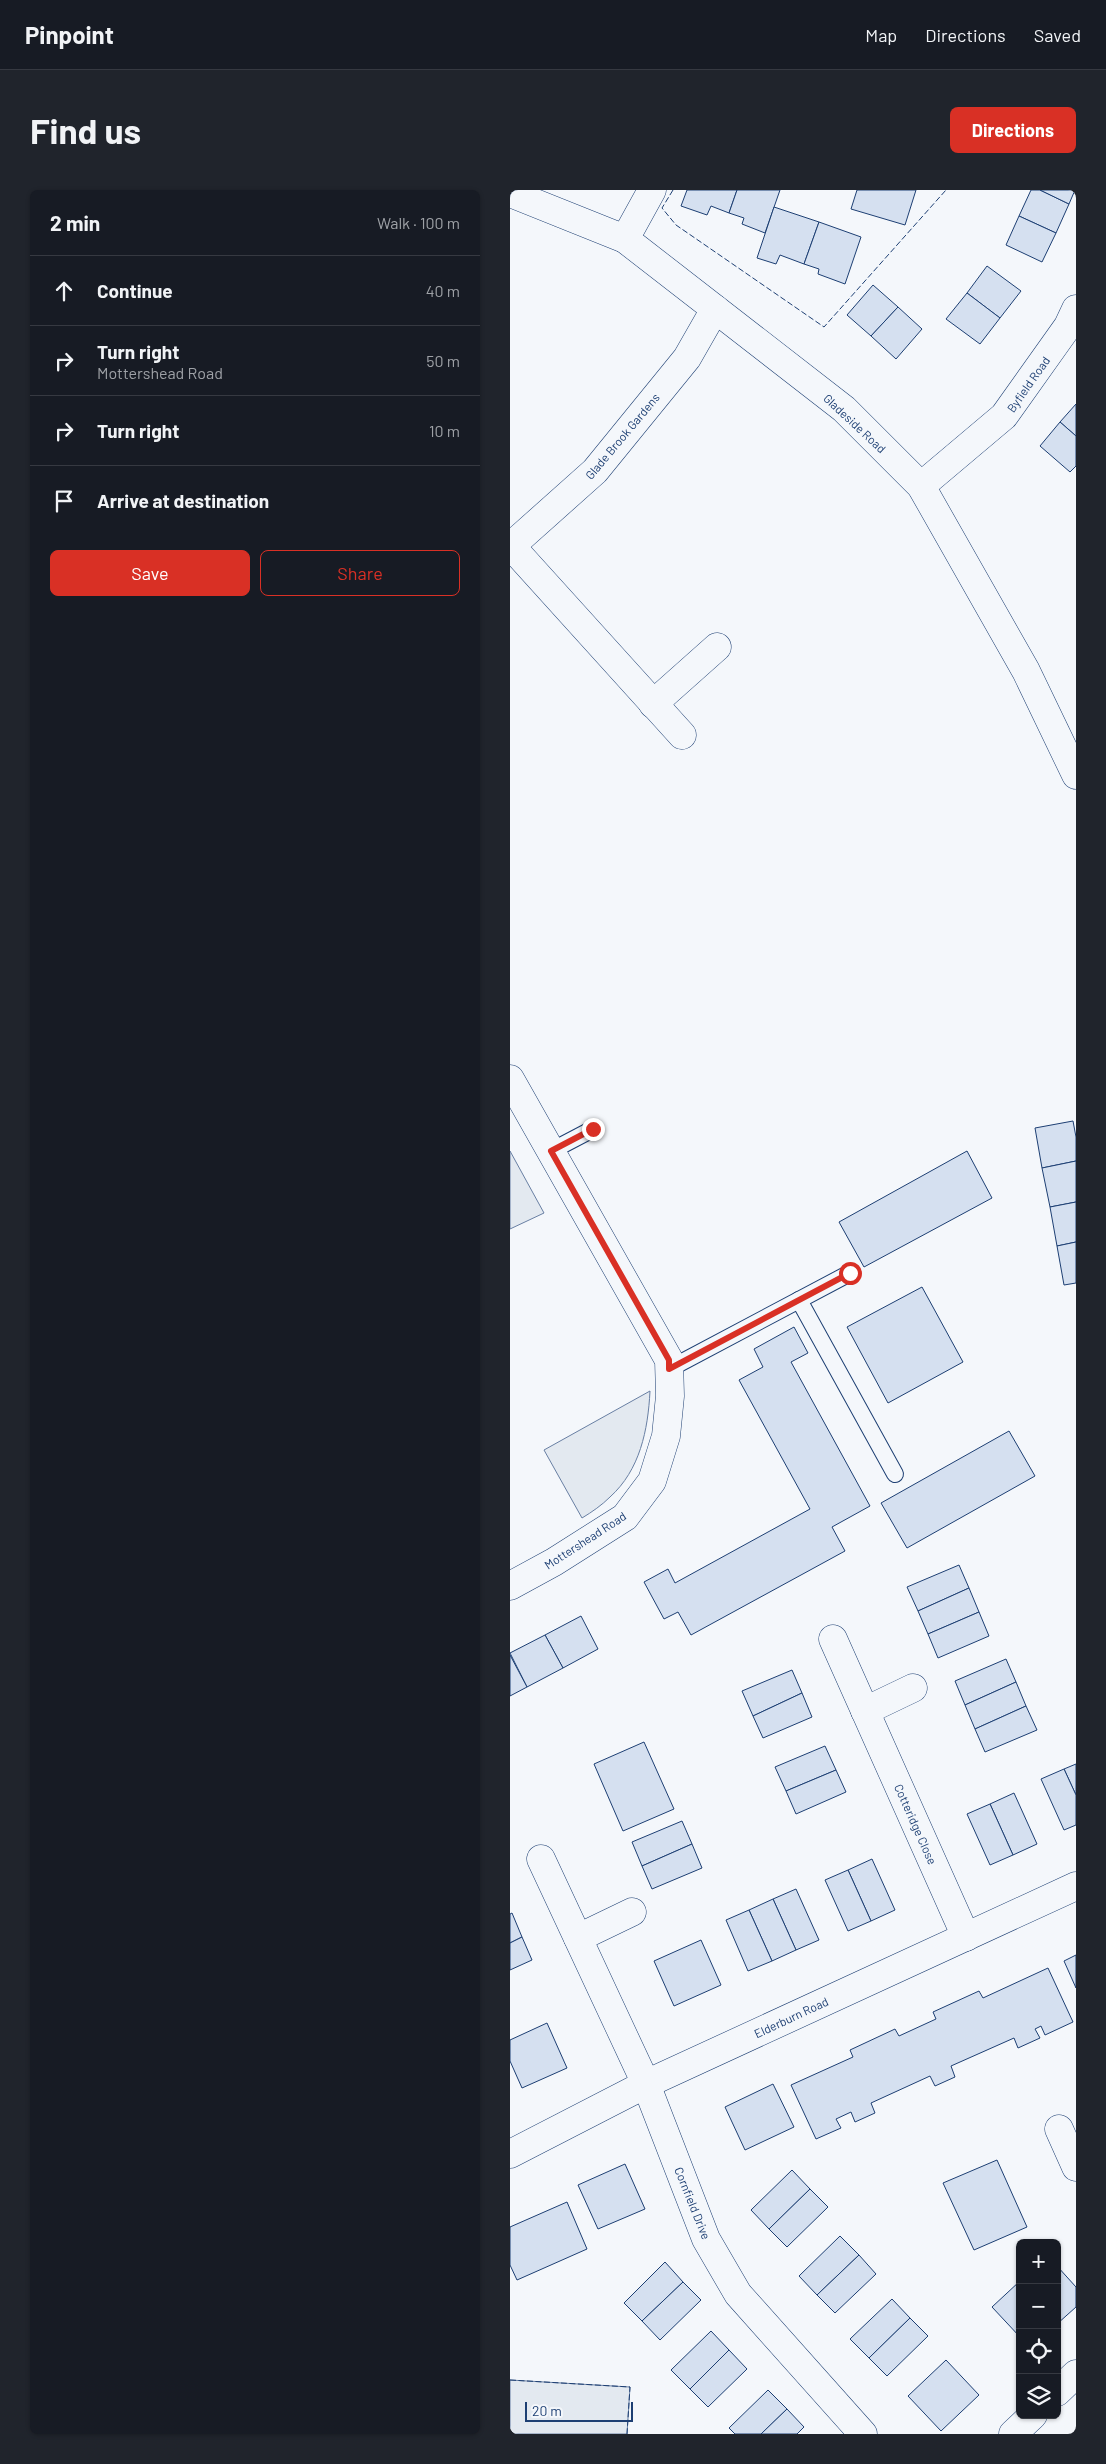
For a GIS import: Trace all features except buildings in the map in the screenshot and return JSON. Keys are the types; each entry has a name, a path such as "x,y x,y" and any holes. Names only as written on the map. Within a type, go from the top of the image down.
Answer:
{"street":[{"path":"625,238 652,190"},
{"name":"Gladeside Road","path":"510,193 625,238 844,409 921,486 1026,671 1076,775"},
{"name":"Byfield Road","path":"921,486 1004,416 1068,326 1076,309"},
{"name":"Glade Brook Gardens","path":"682,736 510,546 595,471 687,358 715,310"},
{"path":"653,704 717,647"},
{"name":"Mottershead Road","path":"510,1079 669,1360 670,1396 666,1436 652,1481 626,1517 554,1562 510,1586"},
{"name":"Cotteridge Close","path":"833,1639 966,1937"},
{"path":"865,1711 913,1688"},
{"name":"Cornfield Drive","path":"541,1858 646,2084 706,2239 738,2294 863,2434"},
{"name":"Elderburn Road","path":"510,2154 646,2084 1076,1886"},
{"path":"578,1938 632,1912"},
{"path":"1059,2129 1076,2167"},
{"path":"1061,2388 1076,2374"},
{"path":"1013,2434 1029,2419"}],"lane":[{"path":"551,1151 593,1129"},
{"path":"669,1369 850,1273"},
{"path":"799,1300 895,1474"}],"shaded area":[{"path":"510,1151 544,1213 510,1229"},
{"path":"650,1391 644,1435 629,1475 607,1500 582,1518 544,1450"},
{"path":"510,2380 630,2387 627,2434 510,2434"}],"fence":[{"path":"673,190 662,208 676,225 824,327 946,190"},
{"path":"510,2380 630,2387 627,2434"}],"route":[{"path":"593,1129 551,1151 669,1360 669,1369 850,1273"}]}
